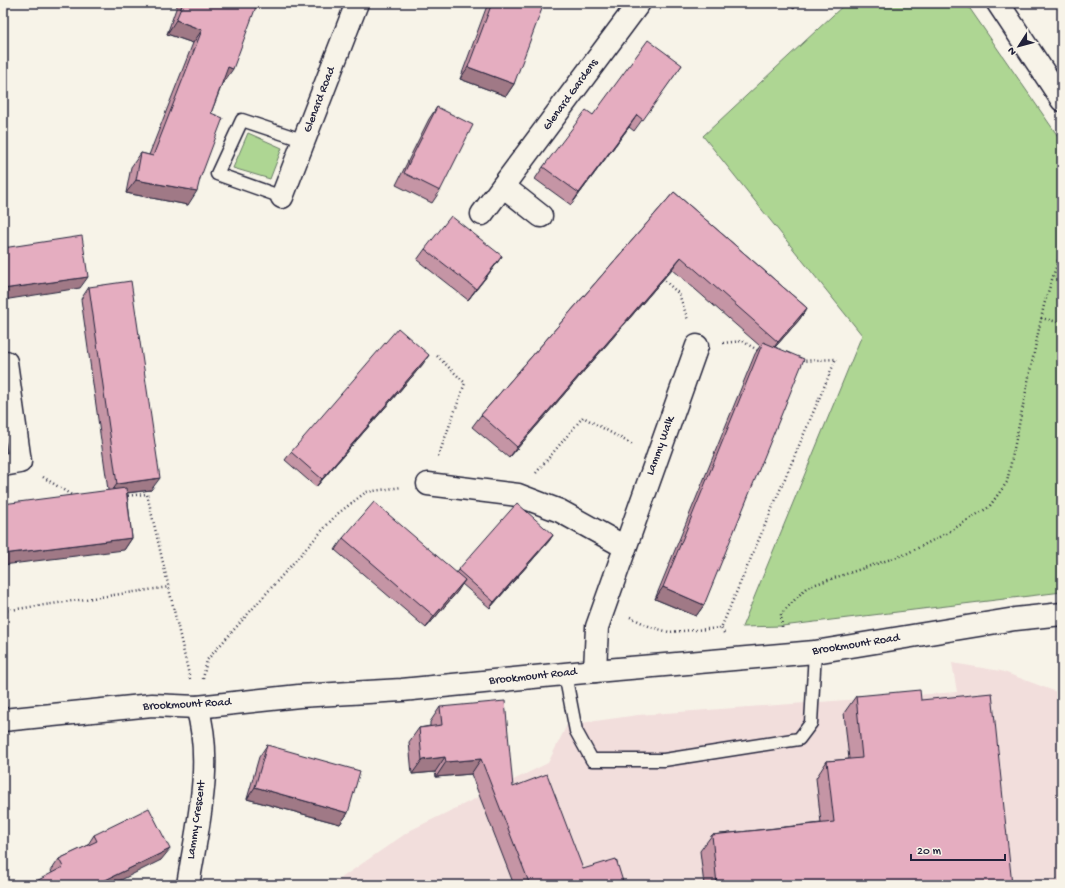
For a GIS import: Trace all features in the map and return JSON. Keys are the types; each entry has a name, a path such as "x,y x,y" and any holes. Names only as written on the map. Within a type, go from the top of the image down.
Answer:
{"street":[{"name":"Glenard Road","path":"282,197 305,141 356,3"},
{"name":"Glenard Gardens","path":"482,214 639,3"},
{"path":"998,3 1062,100"},
{"path":"503,186 541,216"},
{"name":"Lammy Walk","path":"594,671 596,627 697,346"},
{"path":"6,362 11,463"},
{"path":"428,484 498,491 518,495 560,511 625,547"},
{"name":"Brookmount Road","path":"3,720 152,705 197,707 299,696 402,690 594,671 788,655 815,652 1015,619 1062,614"},
{"name":"Lammy Crescent","path":"188,885 204,786 202,722 197,707"}],"lane":[{"path":"282,197 217,174 242,120 305,141"},
{"path":"565,674 576,731 592,760 664,760 799,738 811,723 815,652"}],"path":[{"path":"788,655 781,614 807,587 906,554 947,533 989,507 1007,482 1041,318 1062,248"},
{"path":"657,274 679,294 697,346 742,341 765,355"},
{"path":"1041,318 1062,323"},
{"path":"197,707 207,660 336,515 366,492 428,484 465,384 438,356"},
{"path":"720,628 836,359 799,361"},
{"path":"518,495 583,417 656,459"},
{"path":"11,463 75,497"},
{"path":"118,497 147,494 197,707"},
{"path":"3,611 169,587"},
{"path":"604,606 651,627 669,632 720,628"},
{"path":"720,628 741,659"}],"shaded area":[{"path":"952,663 1001,671 1062,694 1062,885 331,885 411,830 548,763 567,725 638,715 957,692"}],"green space":[{"path":"846,3 966,3 1062,142 1062,592 782,626 742,627 862,335 703,136"},
{"path":"248,133 282,148 270,179 233,168"}],"building":[{"path":"183,3 257,4 233,69 228,67 211,113 223,118 200,179 197,191 136,180 141,153 153,156 202,30 176,20"},
{"path":"492,3 535,3 543,6 514,84 468,67"},
{"path":"648,40 682,65 643,120 637,115 579,193 543,167 586,110 593,115"},
{"path":"437,107 473,125 440,191 404,173"},
{"path":"674,192 807,308 778,342 681,257 517,447 481,415"},
{"path":"451,216 502,256 476,289 425,249"},
{"path":"82,236 88,277 3,289 3,248"},
{"path":"131,281 160,478 117,484 89,287"},
{"path":"398,328 429,355 322,479 291,452"},
{"path":"763,342 804,359 704,605 663,587"},
{"path":"126,488 132,538 3,554 3,504"},
{"path":"374,502 465,580 434,616 343,538"},
{"path":"517,503 553,535 494,602 458,570"},
{"path":"920,690 921,700 992,693 1012,885 717,885 712,835 834,822 827,761 862,758 856,696"},
{"path":"505,701 513,787 547,774 583,869 616,859 624,885 530,885 481,759 446,762 445,757 422,760 419,728 442,725 440,707"},
{"path":"267,745 360,771 348,813 255,787"},
{"path":"149,808 170,849 95,885 29,885 63,867 59,859 97,841 94,835"}]}
